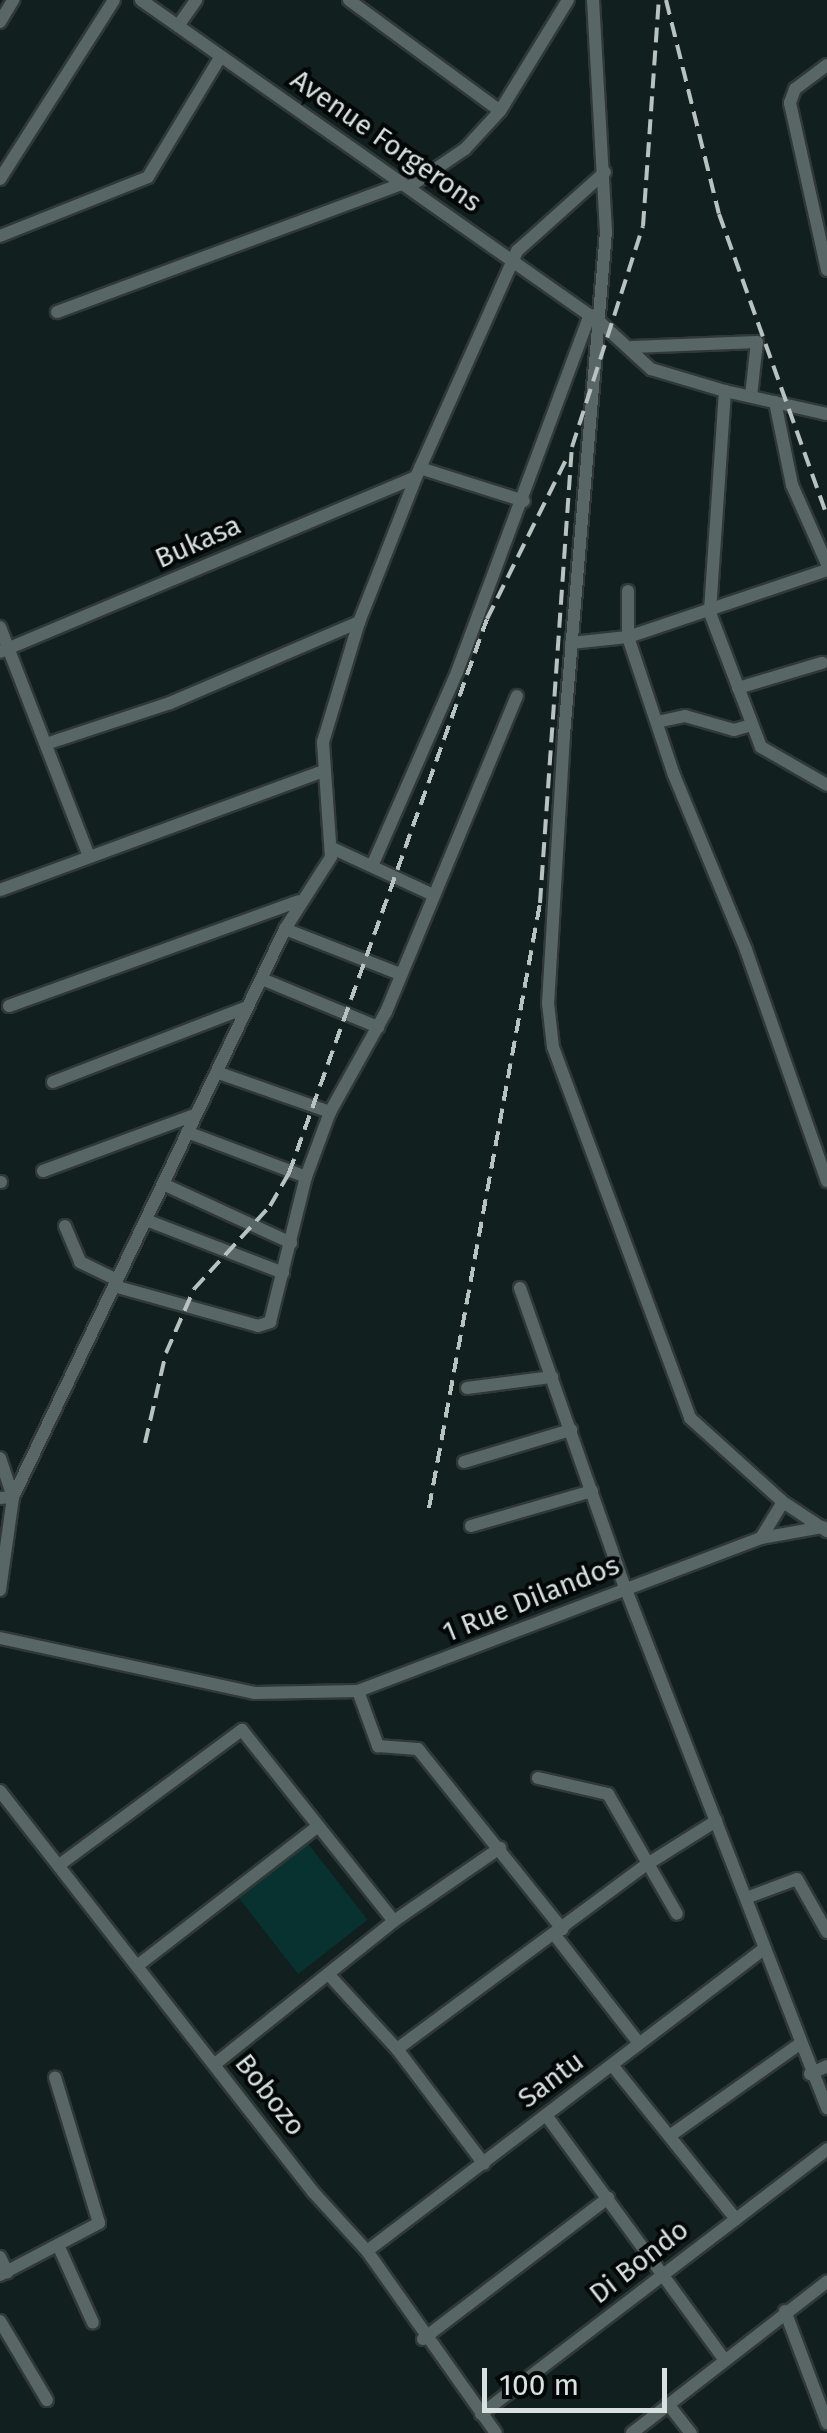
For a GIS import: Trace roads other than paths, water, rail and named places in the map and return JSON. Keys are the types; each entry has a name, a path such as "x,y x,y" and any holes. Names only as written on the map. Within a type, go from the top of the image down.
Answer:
{"street":[{"path":"0,22 13,0"},
{"path":"0,179 114,0"},
{"name":"Avenue Forgerons","path":"141,0 596,320 632,347 652,369 724,391 827,414"},
{"path":"178,26 196,0"},
{"path":"349,0 500,110"},
{"path":"57,312 406,185 465,149 500,110 568,0"},
{"path":"593,0 604,172 548,1003 553,1047 680,1400 702,1431 783,1502 825,1529"},
{"path":"0,236 148,177 221,56"},
{"path":"827,65 795,90 790,103 827,270"},
{"path":"6,1498 146,1220 194,1115 219,1073 299,901 332,848 322,742 359,622 418,472 512,261 527,239 604,172"},
{"path":"372,866 596,320"},
{"path":"632,347 757,342 751,396"},
{"path":"724,391 710,613 752,725 771,758 827,785"},
{"path":"571,643 628,637 710,613 827,567 792,485 775,402"},
{"path":"418,472 524,501"},
{"name":"Bukasa","path":"3,651 418,472"},
{"path":"628,591 628,637 656,722 827,1180"},
{"path":"49,743 170,703 359,622"},
{"path":"0,627 3,651 49,743 89,856"},
{"path":"738,688 822,663"},
{"path":"65,1226 80,1262 115,1283 258,1326 270,1322 306,1177 330,1112 378,1027 517,696"},
{"path":"656,722 685,716 734,730 752,725"},
{"path":"0,890 322,772"},
{"path":"332,848 431,894"},
{"path":"10,1006 299,901"},
{"path":"285,929 400,974"},
{"path":"262,979 378,1027"},
{"path":"52,1082 247,1007"},
{"path":"219,1073 330,1112"},
{"path":"43,1171 194,1115"},
{"path":"187,1132 306,1177"},
{"path":"162,1184 291,1243"},
{"path":"146,1220 283,1273"},
{"path":"520,1288 625,1588 765,1948 798,2045 827,2108"},
{"path":"466,1388 552,1377"},
{"path":"464,1462 571,1430"},
{"path":"0,1458 6,1498 0,1590"},
{"path":"471,1526 592,1491"},
{"path":"761,1538 783,1502"},
{"name":"1 Rue Dilandos","path":"0,1638 254,1693 358,1691 761,1538 825,1529"},
{"path":"358,1691 378,1746 418,1750 500,1848 638,2042"},
{"path":"62,1863 234,1730 247,1732 394,1920"},
{"path":"538,1778 608,1794 677,1914"},
{"name":"Bobozo","path":"0,1791 62,1863 137,1966 367,2250 424,2338 496,2433"},
{"path":"397,2049 646,1865 716,1821"},
{"path":"137,1966 318,1826"},
{"path":"215,2064 330,1976 394,1920 500,1848"},
{"path":"746,1898 791,1878 803,1881 827,1932"},
{"name":"Santu","path":"367,2250 765,1948"},
{"path":"330,1976 397,2049 484,2164"},
{"path":"670,2135 798,2045"},
{"path":"612,2065 736,2219"},
{"path":"810,2074 827,2066"},
{"path":"0,2257 4,2273 99,2223 56,2077"},
{"path":"546,2114 724,2359"},
{"name":"Di Bondo","path":"482,2414 827,2149"},
{"path":"424,2338 608,2198"},
{"path":"58,2245 93,2323"},
{"path":"632,2433 827,2282"},
{"path":"785,2312 827,2423"},
{"path":"0,2321 48,2400"},
{"path":"668,2404 691,2433"}],"railway":[{"path":"429,1508 540,903 572,447 643,226 659,0"},
{"path":"666,0 719,214 827,516"},
{"path":"145,1443 166,1353 194,1289 270,1206 289,1173 487,619 568,456"}]}
